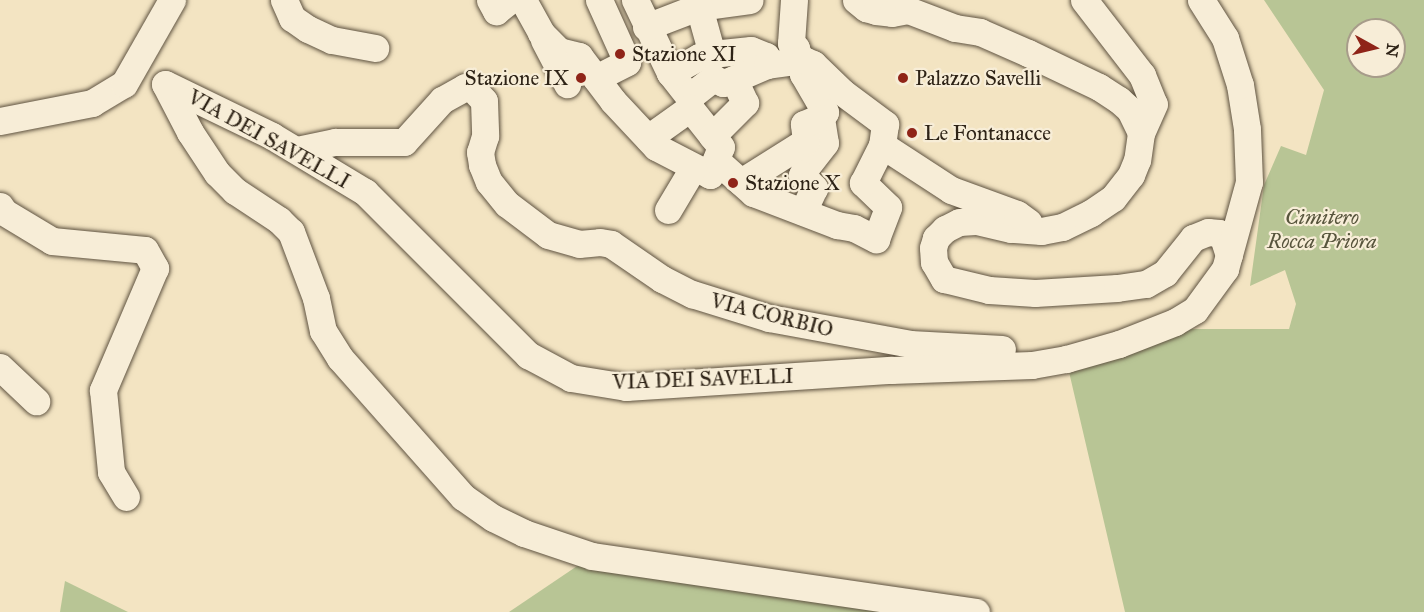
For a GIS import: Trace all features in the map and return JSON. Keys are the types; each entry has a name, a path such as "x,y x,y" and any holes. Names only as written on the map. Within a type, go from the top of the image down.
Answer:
{"street":[{"path":"0,121 92,103 124,84 172,0"},
{"path":"284,0 292,18 308,29 332,39 375,48"},
{"path":"490,0 496,11 510,0"},
{"path":"523,0 567,84"},
{"path":"596,78 627,62 598,0"},
{"path":"634,0 670,73 690,103 710,157"},
{"path":"646,27 698,3 750,0"},
{"path":"741,182 806,141 804,124 821,118 825,112 812,92 796,48 791,43 794,0"},
{"path":"856,0 866,8 876,11 892,13 908,10 955,28 980,32 1099,87 1130,111 1141,133"},
{"path":"1084,0 1142,75 1154,104 1141,133 1137,160 1131,175 1113,198 1062,226 1041,231 1011,229 975,221 960,222 945,229 936,238 933,248 934,262 944,279 989,290 1035,293 1117,288 1157,280 1200,233 1219,233 1228,244 1229,255"},
{"name":"VIA DEI SAVELLI","path":"131,72 165,84 217,108 297,150 365,192 528,355 571,378 626,387 891,370 1032,365 1066,359 1137,338 1195,310 1226,269 1249,182 1247,129 1240,85 1225,38 1201,0"},
{"path":"698,3 712,54"},
{"path":"541,33 559,51 579,56 596,78 648,138 656,147 710,157 753,193 837,225 854,228 876,239 888,207 863,183 882,145 885,124 842,92 813,63 799,60 767,65 723,83 713,78 690,103 648,138"},
{"path":"670,73 699,57 751,50 766,56 767,65"},
{"path":"0,111 75,100 115,85 131,72"},
{"path":"668,210 710,157 745,104 734,79"},
{"name":"VIA DEI SAVELLI","path":"165,84 190,132 217,173 235,191 273,215 291,232 316,298 323,331 340,358 463,497 493,518 524,533 592,556 976,612"},
{"name":"VIA CORBIO","path":"297,150 335,142 404,142 442,100 465,87 473,89 484,100 486,126 480,152 482,165 489,182 507,204 548,236 579,244 600,242 611,244 662,279 692,294 769,318 910,344 1043,352 1066,359"},
{"path":"803,212 814,188 802,176 825,143 821,118"},
{"path":"882,145 951,190 1017,214 1041,231"},
{"path":"0,206 4,212 52,241 145,250 155,268 103,390 111,472 126,497"},
{"path":"0,367 36,401"}],"green space":[{"name":"Cimitero Rocca Priora","path":"1264,0 1424,0 1424,612 1125,612 1066,359 1157,329 1289,329 1296,304 1285,270 1250,286 1264,185 1281,146 1306,155 1324,90"},
{"path":"592,556 976,612 509,612"},
{"path":"65,581 128,612 60,612"}],"place":[{"name":"Stazione XI","path":"620,54"},
{"name":"Stazione IX","path":"581,78"},
{"name":"Palazzo Savelli","path":"903,78"},
{"name":"Le Fontanacce","path":"912,133"},
{"name":"Stazione X","path":"733,183"}]}
